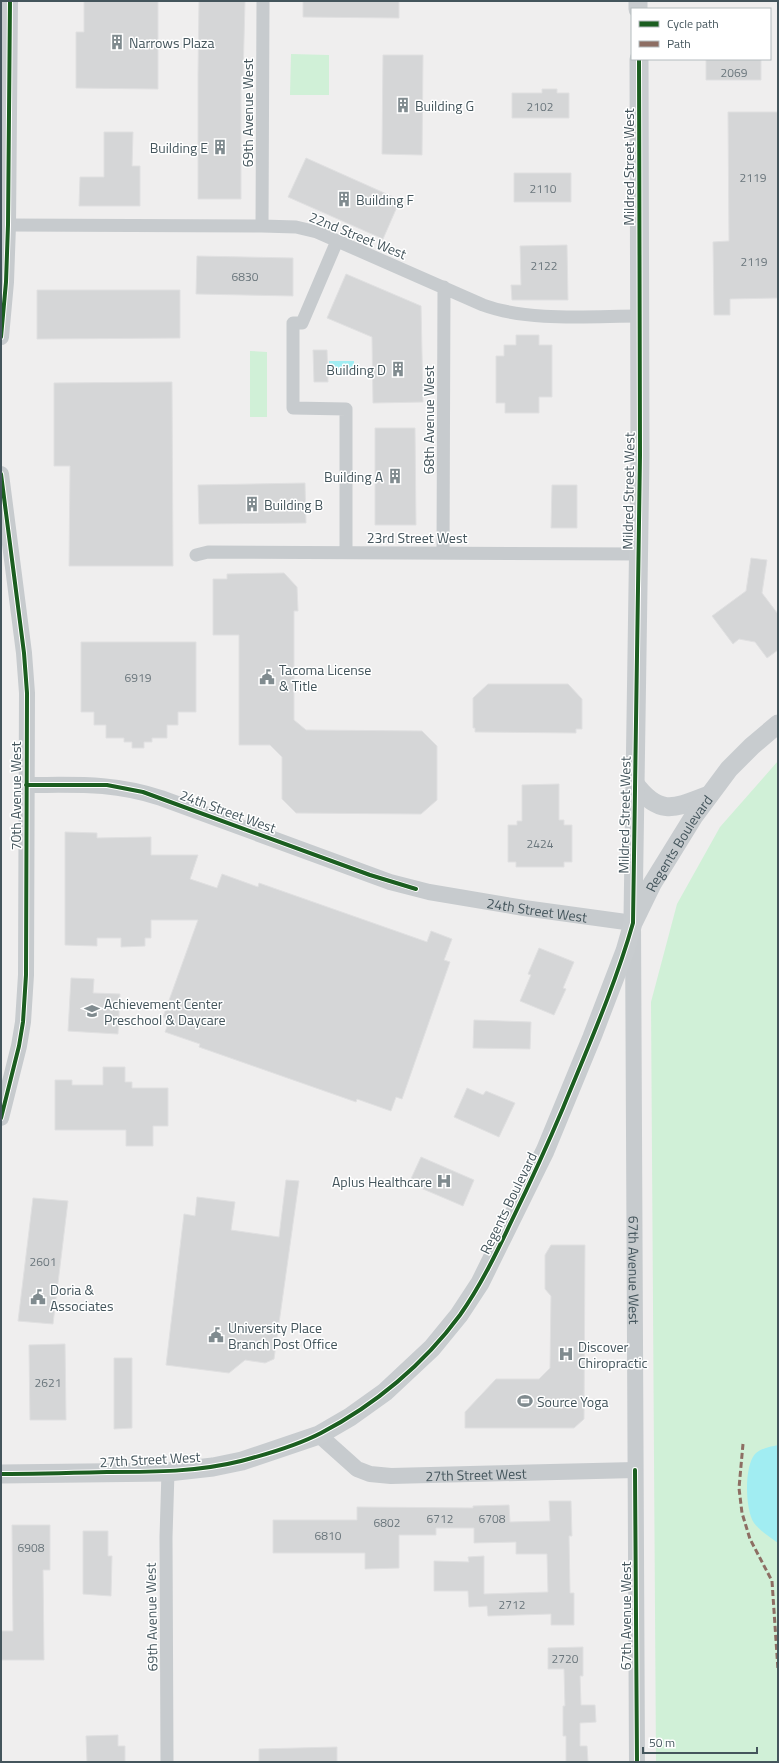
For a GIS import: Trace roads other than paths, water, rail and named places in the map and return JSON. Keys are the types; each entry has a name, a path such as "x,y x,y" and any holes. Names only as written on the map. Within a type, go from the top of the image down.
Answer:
{"main road":[{"name":"Mildred Street West","path":"633,923 638,655 640,316 639,60"},
{"name":"Regents Boulevard","path":"319,1435 350,1417 385,1392 432,1348 460,1315 480,1283 545,1152 592,1037 625,951 633,923 652,884 709,795 729,769 752,746 778,724"},
{"path":"635,784 649,800 668,808 680,806 709,795"},
{"name":"27th Street West","path":"1,1474 168,1472 213,1467 242,1461 319,1435"}],"street":[{"path":"1,337 5,296 8,225 10,1"},
{"name":"69th Avenue West","path":"262,226 263,1"},
{"name":"22nd Street West","path":"8,225 262,226 307,229 487,306 517,314 640,316"},
{"path":"337,241 302,323 293,323 293,408 346,409 346,552"},
{"name":"68th Avenue West","path":"444,287 444,553"},
{"name":"70th Avenue West","path":"1,474 26,674 26,975 19,1046 1,1118"},
{"name":"23rd Street West","path":"196,555 208,552 638,554"},
{"name":"24th Street West","path":"26,785 89,784 126,788 161,798 390,882 429,892 524,908 633,923"},
{"name":"67th Avenue West","path":"633,923 637,1762"},
{"name":"27th Street West","path":"319,1435 357,1468 370,1474 391,1476 635,1470"},
{"name":"69th Avenue West","path":"167,1762 166,1537 168,1472"}],"water":[{"path":"329,361 354,361 354,372 329,372"},
{"path":"778,1445 778,1543 756,1526 751,1517 747,1498 747,1478 751,1460 755,1454 763,1449"}],"place":[{"name":"Narrows Plaza","path":"117,42"},
{"name":"Building G","path":"403,105"},
{"name":"Building E","path":"220,147"},
{"name":"Building F","path":"344,199"},
{"name":"Building D","path":"398,369"},
{"name":"Building A","path":"395,476"},
{"name":"Building B","path":"252,504"},
{"name":"Tacoma License & Title","path":"267,677"},
{"name":"Achievement Center Preschool & Daycare","path":"92,1011"},
{"name":"Aplus Healthcare","path":"444,1181"},
{"name":"Doria & Associates","path":"38,1297"},
{"name":"University Place Branch Post Office","path":"216,1335"},
{"name":"Discover Chiropractic","path":"566,1354"},
{"name":"Source Yoga","path":"525,1401"}]}
